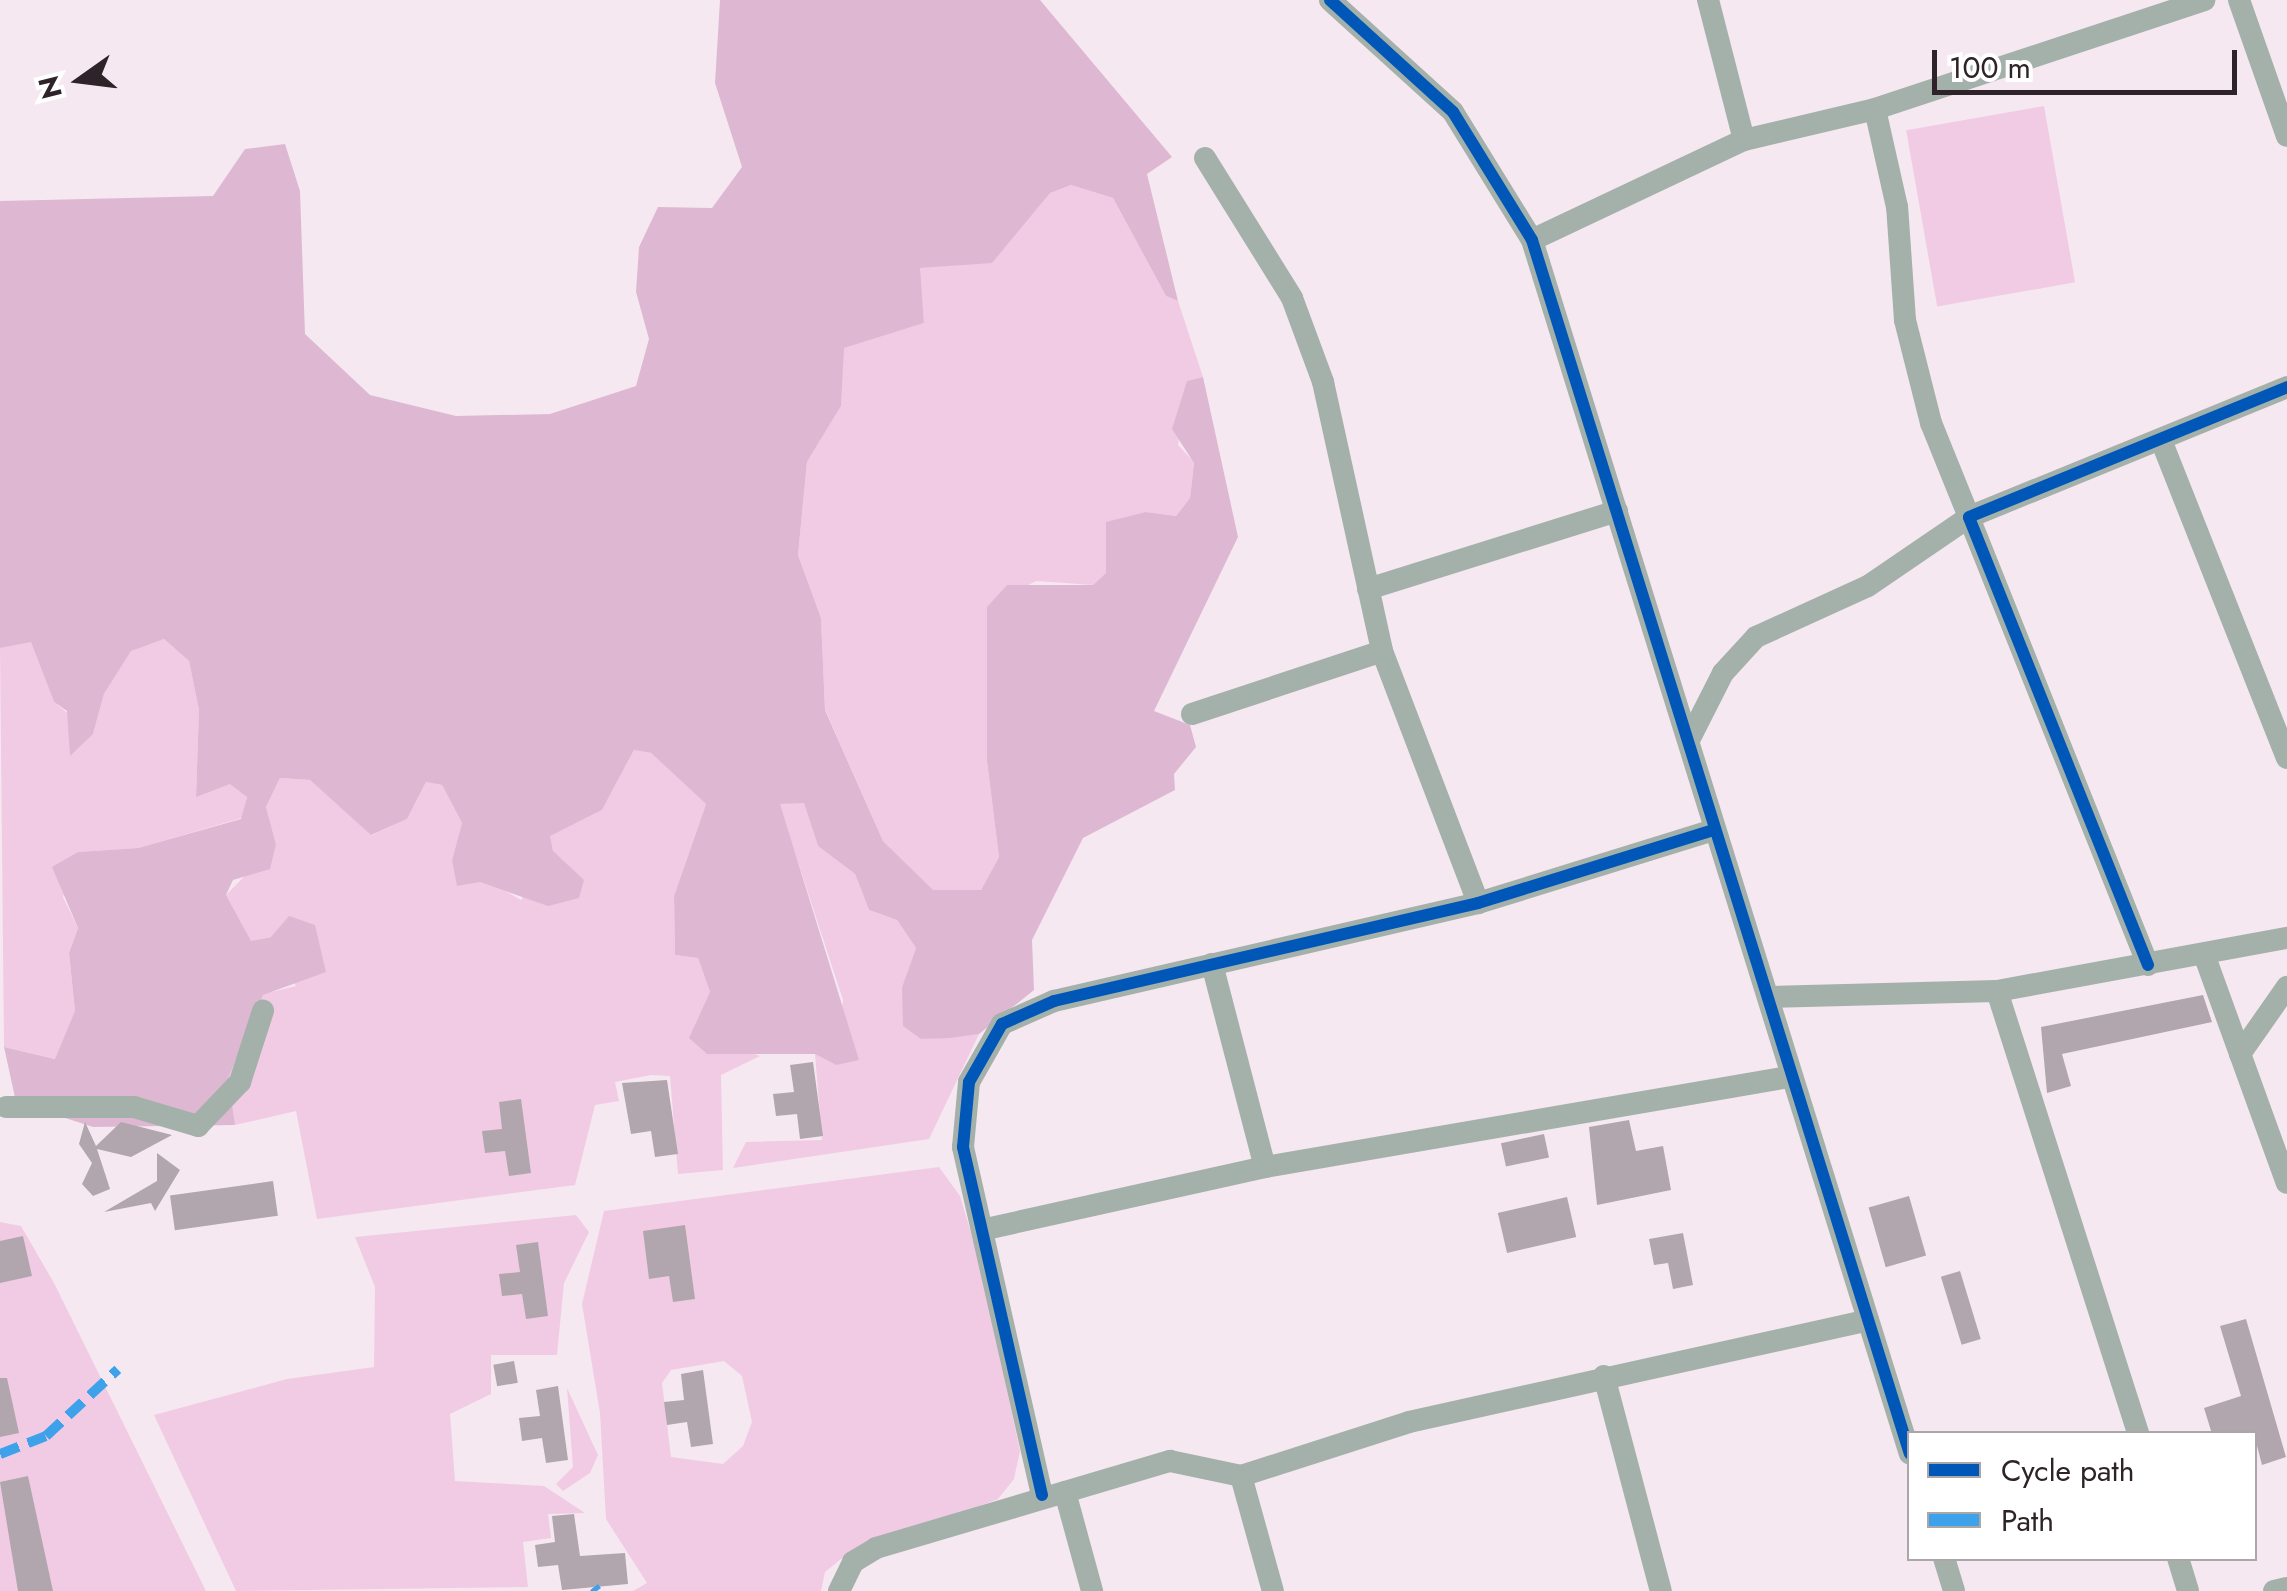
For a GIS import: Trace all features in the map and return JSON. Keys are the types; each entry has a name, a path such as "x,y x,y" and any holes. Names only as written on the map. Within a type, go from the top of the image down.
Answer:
{"street":[{"path":"1330,0 1453,112 1532,240 1690,740 1711,832 1768,996 1788,1077 1907,1445"},
{"path":"1708,0 1744,140"},
{"path":"1532,240 1744,140 1875,109 2204,0"},
{"path":"2239,0 2276,71 2287,136"},
{"path":"1875,109 1897,207 1905,320 1931,423 2148,965"},
{"path":"1205,158 1251,221 1292,298 1323,382 1382,652 1478,903"},
{"path":"1690,740 1723,673 1756,637 1868,586 1969,517 2287,388"},
{"path":"2161,440 2284,744"},
{"path":"1368,588 1618,512"},
{"path":"1192,714 1382,652"},
{"path":"1092,1591 1054,1494 960,1116 1002,1024 1054,1001 1478,903 1711,832"},
{"path":"1768,996 1997,991 2205,957 2287,938"},
{"path":"2205,957 2287,1183"},
{"path":"1212,964 1265,1167"},
{"path":"2240,1054 2287,987"},
{"path":"1997,991 2137,1431"},
{"path":"6,1107 134,1108 198,1126 240,1082 263,1011"},
{"path":"986,1230 1265,1167 1788,1077"},
{"path":"838,1591 853,1562 876,1548 1170,1461 1241,1476 1409,1422 1866,1321"},
{"path":"1604,1376 1661,1591"},
{"path":"1241,1476 1273,1591"},
{"path":"1945,1561 1954,1591"},
{"path":"2179,1561 2188,1591"},
{"path":"2274,1591 2287,1588"}],"shaded area":[{"path":"720,0 1040,0 1172,157 1147,174 1178,301 1166,296 1113,198 1071,185 1050,193 992,263 920,268 924,323 844,348 841,406 807,462 798,555 821,618 825,710 883,841 933,890 981,890 999,857 987,761 987,607 1007,585 1093,585 1106,573 1106,522 1146,512 1176,516 1190,498 1194,463 1172,429 1187,381 1203,377 1238,537 1154,711 1190,725 1196,747 1174,774 1175,790 1083,838 1032,940 1034,990 979,1034 950,1038 921,1039 903,1026 902,987 916,948 897,920 869,910 855,874 818,846 804,803 780,804 859,1060 836,1065 815,1054 707,1054 689,1038 710,992 698,958 675,955 674,896 706,804 651,753 634,750 602,810 550,836 553,851 584,880 579,898 548,906 480,882 457,886 452,860 462,823 442,785 426,782 407,819 371,835 310,780 280,778 266,807 276,844 270,869 233,880 226,895 251,941 271,937 289,916 315,925 326,972 263,995 228,1079 235,1125 93,1127 16,1102 4,1047 55,1059 75,1011 69,953 78,928 52,867 78,852 138,848 241,819 247,797 230,784 196,797 199,710 189,661 164,639 131,651 104,694 93,734 70,756 67,711 54,702 31,642 0,648 0,201 213,196 245,149 285,144 300,191 305,334 370,395 456,416 550,414 636,386 649,339 636,292 639,247 658,207 712,208 742,167 715,83"},
{"path":"2044,106 2075,282 1937,307 1906,130"},
{"path":"1071,185 1113,198 1166,296 1178,301 1203,377 1188,381 1178,445 1194,462 1190,498 1176,516 1146,512 1110,550 1106,573 1093,585 1036,581 987,607 987,761 999,857 981,890 933,891 883,841 825,709 821,618 798,555 807,462 841,406 843,348 924,323 919,268 992,262 1049,193"},
{"path":"164,639 189,661 199,710 196,796 230,783 247,796 242,818 138,848 78,852 63,897 78,928 69,953 75,1011 69,1034 56,1059 4,1047 0,648 31,641 54,702 93,734 104,694 131,650"},
{"path":"634,750 651,753 706,804 674,896 675,955 698,958 710,992 707,1054 737,1048 760,1056 721,1075 723,1170 678,1174 670,1076 651,1075 615,1082 619,1101 595,1105 575,1185 317,1219 296,1111 235,1125 227,1106 228,1079 263,994 296,986 270,937 251,942 226,895 276,844 266,807 280,778 310,780 372,835 407,819 426,782 442,785 462,823 452,860 521,900 553,851 549,836 602,810"},
{"path":"804,802 818,846 855,874 869,910 897,920 916,948 902,987 922,1039 979,1034 929,1139 733,1168 746,1142 822,1140 815,1054 836,1065 843,1000 779,804"},
{"path":"939,1167 960,1196 978,1256 1020,1451 1014,1479 998,1499 841,1559 825,1572 821,1591 633,1591 647,1583 606,1519 600,1413 582,1304 604,1211","holes":["724,1361 742,1376 752,1422 743,1446 723,1464 671,1457 662,1383 671,1370"]},
{"path":"576,1215 589,1232 564,1283 557,1355 491,1355 491,1394 450,1414 455,1481 544,1486 585,1513 548,1514 551,1538 523,1542 528,1587 236,1591 154,1415 287,1379 374,1367 375,1287 355,1237"},
{"path":"0,1222 21,1226 54,1283 206,1591 0,1591"},
{"path":"567,1388 598,1455 590,1473 563,1491 556,1484 573,1467"}],"building":[{"path":"2203,995 2212,1022 2062,1054 2071,1086 2047,1093 2041,1027"},
{"path":"813,1062 823,1136 800,1139 797,1114 776,1116 773,1094 794,1092 790,1065"},
{"path":"667,1080 678,1154 655,1157 651,1131 631,1134 622,1083"},
{"path":"521,1099 531,1173 509,1176 505,1151 485,1153 482,1131 502,1129 499,1102"},
{"path":"1629,1120 1636,1151 1663,1146 1671,1190 1597,1205 1589,1127"},
{"path":"85,1122 96,1146 121,1122 172,1135 131,1157 97,1149 110,1189 93,1196 82,1184 92,1163 79,1144"},
{"path":"1544,1134 1549,1157 1506,1167 1501,1143"},
{"path":"157,1153 180,1170 155,1211 151,1203 104,1212 157,1181"},
{"path":"273,1181 278,1216 175,1230 170,1195"},
{"path":"1909,1196 1926,1256 1886,1267 1869,1208"},
{"path":"1567,1197 1576,1237 1507,1253 1498,1213"},
{"path":"685,1225 695,1299 673,1302 669,1276 649,1279 643,1231"},
{"path":"1683,1233 1693,1285 1673,1289 1668,1263 1654,1265 1649,1239"},
{"path":"23,1236 32,1276 0,1283 0,1241"},
{"path":"538,1242 548,1316 526,1319 522,1294 502,1296 499,1274 520,1272 516,1245"},
{"path":"1960,1271 1981,1339 1962,1345 1941,1277"},
{"path":"2246,1319 2286,1457 2262,1465 2257,1431 2211,1431 2204,1408 2241,1396 2220,1326"},
{"path":"514,1361 518,1383 497,1386 493,1365"},
{"path":"703,1370 713,1444 691,1447 687,1422 667,1425 664,1402 684,1400 681,1374"},
{"path":"0,1378 7,1378 19,1433 0,1437"},
{"path":"558,1386 568,1460 546,1463 542,1438 522,1441 519,1418 540,1416 536,1390"},
{"path":"28,1476 53,1591 18,1591 0,1482"},
{"path":"574,1514 580,1556 625,1553 628,1584 562,1590 558,1565 538,1567 535,1545 555,1542 552,1516"}],"marked path":[{"path":"0,1454 46,1436 118,1369"},
{"path":"594,1587 597,1591"}],"cycle path":[{"path":"1330,0 1453,112 1532,240 1907,1444"},
{"path":"2148,965 1969,517 2287,387"},
{"path":"1042,1495 963,1147 969,1082 1002,1024 1054,1001 1478,903 1711,831"}]}
